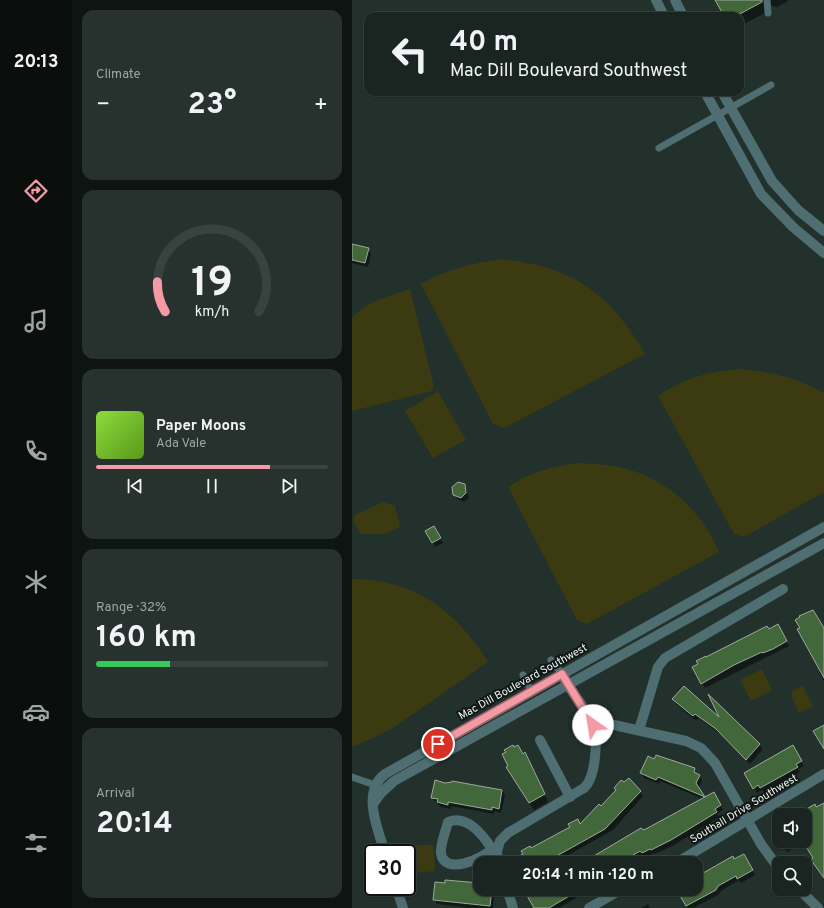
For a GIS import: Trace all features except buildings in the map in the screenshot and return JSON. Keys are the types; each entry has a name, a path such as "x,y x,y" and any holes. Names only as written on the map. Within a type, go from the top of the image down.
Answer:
{"street":[{"path":"656,0 662,12"},
{"path":"675,0 681,12"},
{"path":"707,96 761,194 793,227 824,253"},
{"path":"724,96 772,181 798,210 824,231"},
{"name":"Mac Dill Boulevard Southwest","path":"375,785 385,774 824,527"},
{"path":"373,804 381,792 394,782 824,543"},
{"path":"639,730 658,667 665,658 783,589"},
{"path":"496,856 494,850 471,824 453,820 448,822 441,852 443,858 447,862 465,864 484,857 494,850 508,833 584,788 592,778 594,748 593,725 562,674"},
{"path":"593,725 609,724 686,740 704,751 715,763 772,859"},
{"path":"540,740 570,797"},
{"name":"Southall Drive Southwest","path":"688,856 824,774"},
{"path":"375,785 373,789 373,804 384,844"},
{"path":"399,896 403,908"},
{"path":"509,896 513,908"},
{"path":"589,908 610,896"},
{"path":"806,896 818,908"}],"lane":[{"path":"767,0 768,13"},
{"path":"659,148 771,85"},
{"path":"551,660 562,674"},
{"path":"523,675 531,691"},
{"path":"352,777 375,785"}],"shaded area":[{"path":"502,259 549,268 569,276 587,286 618,314 645,354 504,428 493,424 421,284 440,274 460,267"},
{"path":"410,289 434,387 432,391 352,411 352,318 371,303"},
{"path":"741,369 784,376 804,383 824,393 824,492 744,537 734,534 658,396 678,384 698,376"},
{"path":"438,391 466,440 433,458 405,411"},
{"path":"580,463 623,468 639,473 668,488 681,498 703,523 719,552 587,624 577,620 508,487 525,477 542,470"},
{"path":"383,502 395,506 400,527 385,534 360,534 353,520 355,515"},
{"path":"352,579 374,580 395,585 414,592 431,601 462,627 488,662 393,728 356,746 352,746"},
{"path":"762,669 772,690 751,701 740,680"},
{"path":"803,686 813,706 799,713 791,696 793,690"},
{"path":"416,845 433,845 435,866 433,871 418,873 416,865"}],"route":[{"path":"438,744 562,674 593,725"}]}
